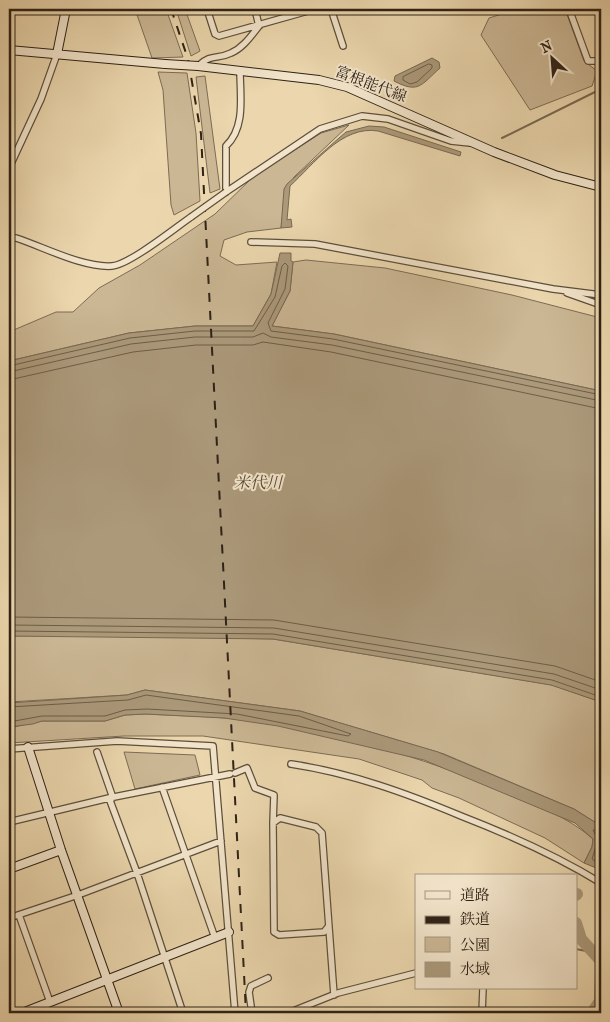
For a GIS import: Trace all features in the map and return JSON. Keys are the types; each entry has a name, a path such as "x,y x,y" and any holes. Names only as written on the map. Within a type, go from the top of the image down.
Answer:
{"main road":[{"path":"57,54 66,9"},
{"name":"富根能代線","path":"9,50 240,70 319,80 347,87 474,144 556,175 601,187"},
{"path":"28,747 61,850 119,1013"},
{"path":"9,868 61,850"},
{"path":"22,1013 229,932"}],"street":[{"path":"207,9 215,34 219,36 259,26 295,12 315,9"},
{"path":"255,9 259,26"},
{"path":"331,9 343,46"},
{"path":"569,9 588,61 601,61"},
{"path":"198,66 207,58 230,54 244,44 259,26"},
{"path":"9,168 41,99 57,54"},
{"path":"226,192 226,146 235,137 240,119 240,70"},
{"path":"9,238 29,242 82,262 114,266 132,258 320,129 362,116 388,119 451,141 474,144"},
{"path":"251,242 300,243 553,289 601,295"},
{"path":"553,289 601,304"},
{"path":"9,749 116,741 212,746 235,1013"},
{"path":"97,752 183,1013"},
{"path":"291,764 325,769 385,786 487,826 568,862 601,884"},
{"path":"9,822 162,787 232,774 247,768 255,788 274,795 274,932 279,935 324,932 328,927"},
{"path":"162,787 215,938"},
{"path":"273,823 280,818 316,827 322,833 334,995"},
{"path":"9,918 78,895 221,840"},
{"path":"20,915 50,1002"},
{"path":"288,1013 334,995 415,973"},
{"path":"252,1013 249,992 251,986 268,978"},
{"path":"482,1013 483,990"}],"green space":[{"path":"135,9 166,9 183,57 152,58"},
{"path":"176,9 185,9 200,51 191,56"},
{"path":"518,9 565,9 584,61 597,71 592,86 530,110 481,35 489,18"},
{"path":"158,72 187,73 196,133 200,201 174,215 171,205 163,90"},
{"path":"205,76 220,189 210,193 196,77"},
{"path":"349,125 294,177 286,193 281,228 247,232 224,240 220,256 236,265 277,262 271,294 253,326 195,326 129,333 9,361 9,332 56,312 73,312 99,288 140,265 215,214 253,177 321,133"},
{"path":"306,260 385,268 512,295 601,318 601,391 334,334 272,326 290,291 293,262"},
{"path":"103,635 273,639 552,685 601,702 601,826 574,809 444,754 300,711 145,690 127,695 9,702 9,636"},
{"path":"146,714 245,720 278,725 344,738 409,756 473,779 550,812 572,824 593,839 592,847 584,863 545,838 459,798 432,788 422,780 359,759 203,736 124,736 9,743 9,728 42,721 105,721 125,715"},
{"path":"124,752 195,755 200,775 135,789"}],"water":[{"path":"432,58 439,62 440,68 424,83 419,86 409,87 394,81 395,76"},
{"path":"369,126 384,127 461,152 460,156 378,131 352,134 319,157 290,186 287,220 291,219 292,227 281,228 284,189 287,184 346,132"},
{"name":"米代川","path":"280,253 291,253 291,261 293,262 290,291 272,326 334,334 601,391 601,702 551,685 273,639 9,636 9,361 129,333 195,326 253,326 271,294"},
{"path":"145,690 300,711 438,752 574,809 601,826 601,870 584,863 592,847 593,839 575,823 424,760 278,726 224,718 146,714 125,715 105,721 42,721 9,727 9,703 127,695"}],"waterway":[{"path":"502,138 601,89"},
{"path":"578,929 581,939 601,961"},
{"path":"578,949 591,952"},
{"path":"592,1013 600,1001 601,973"}],"railway":[{"path":"171,9 188,59 201,134 246,1013"}]}
